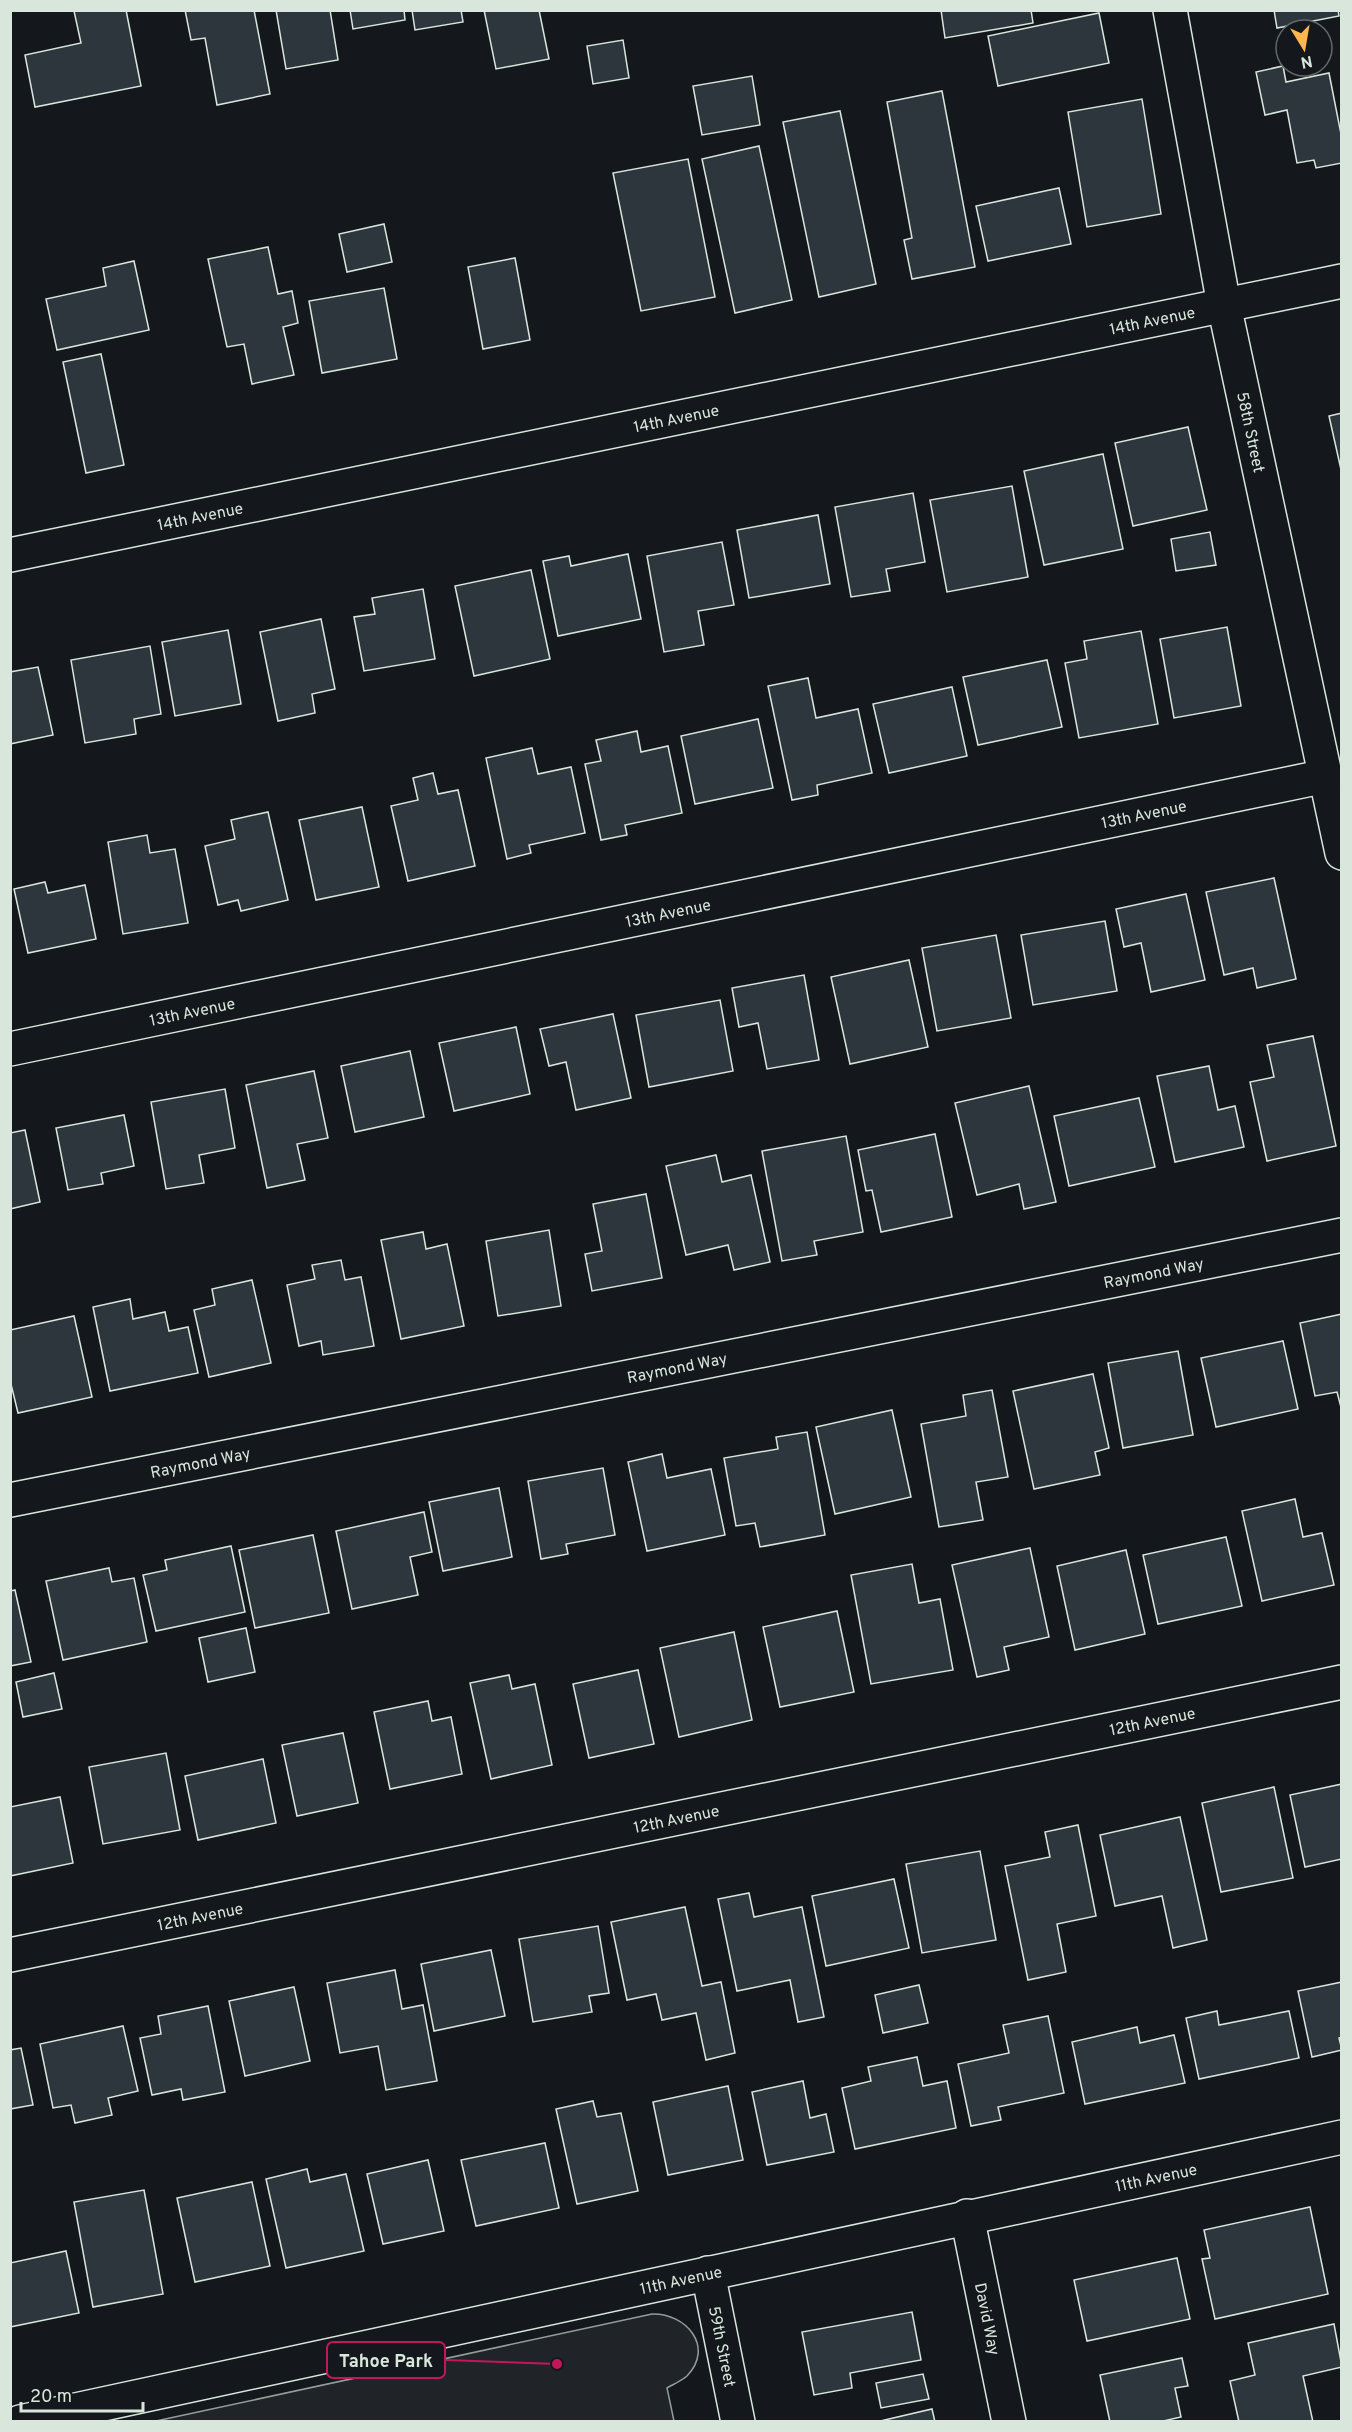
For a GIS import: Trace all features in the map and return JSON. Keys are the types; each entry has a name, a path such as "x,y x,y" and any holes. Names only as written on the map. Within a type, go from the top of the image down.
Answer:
{"street":[{"name":"58th Street","path":"1170,10 1224,305 1341,853"},
{"name":"14th Avenue","path":"10,555 1341,281"},
{"name":"13th Avenue","path":"10,1049 1326,776"},
{"name":"Raymond Way","path":"10,1500 1341,1234"},
{"name":"12th Avenue","path":"10,1955 1341,1682"},
{"name":"11th Avenue","path":"20,2421 1341,2137"},
{"name":"David Way","path":"967,2216 1009,2421"},
{"name":"59th Street","path":"708,2273 738,2421"}],"shaded area":[{"path":"652,2314 676,2319 693,2334 697,2343 698,2354 695,2365 687,2376 667,2388 674,2421 156,2421"}],"building":[{"path":"126,10 141,86 35,107 25,55 81,43 74,11"},
{"path":"185,10 254,10 270,94 217,105 205,38 191,40"},
{"path":"276,10 330,10 338,60 286,69"},
{"path":"350,10 404,10 405,20 353,29"},
{"path":"412,10 461,10 463,22 415,30"},
{"path":"484,10 539,10 549,59 496,69"},
{"path":"941,10 1031,10 1033,23 945,38"},
{"path":"1274,10 1338,10 1339,16 1329,18 1275,18"},
{"path":"1099,13 1109,63 998,86 988,36"},
{"path":"623,40 629,78 593,84 587,46"},
{"path":"1274,68 1274,78 1285,78 1286,82 1305,78 1330,78 1342,139 1342,163 1316,168 1314,160 1297,163 1287,110 1265,115 1256,72"},
{"path":"752,76 760,125 702,135 693,86"},
{"path":"942,91 975,267 912,279 904,240 912,238 887,102"},
{"path":"1142,99 1161,214 1087,227 1068,112"},
{"path":"840,111 876,284 819,297 783,122"},
{"path":"759,146 792,300 735,313 702,159"},
{"path":"688,159 715,297 641,311 613,173"},
{"path":"1059,188 1071,244 988,261 976,206"},
{"path":"384,224 392,262 347,272 339,234"},
{"path":"268,247 278,294 292,291 298,323 283,327 294,375 252,384 244,344 227,347 208,259"},
{"path":"515,258 530,340 483,349 468,267"},
{"path":"134,261 149,330 57,350 46,299 106,286 103,268"},
{"path":"384,288 397,359 322,373 309,301"},
{"path":"101,354 124,465 86,473 63,362"},
{"path":"1342,413 1342,474 1329,416"},
{"path":"1188,427 1207,510 1133,526 1115,443"},
{"path":"1103,454 1123,549 1044,565 1024,471"},
{"path":"1012,486 1028,577 947,592 930,500"},
{"path":"913,493 925,562 886,569 890,591 851,597 835,507"},
{"path":"818,515 830,584 749,598 737,530"},
{"path":"1210,532 1216,565 1176,571 1171,539"},
{"path":"722,542 734,605 698,611 704,645 664,652 647,556"},
{"path":"628,554 641,619 558,636 543,561 569,556 571,566"},
{"path":"531,570 550,659 474,676 455,586"},
{"path":"423,589 435,659 364,671 354,617 375,614 372,598"},
{"path":"321,619 335,689 312,694 315,713 278,721 260,632"},
{"path":"1227,627 1241,706 1174,718 1160,639"},
{"path":"228,630 241,704 175,716 162,642"},
{"path":"1141,631 1158,724 1079,738 1065,663 1087,659 1084,641"},
{"path":"150,646 161,714 134,719 136,734 85,743 71,660"},
{"path":"1047,660 1062,727 978,745 963,677"},
{"path":"38,667 53,735 10,744 10,672"},
{"path":"808,678 816,718 858,709 872,773 817,785 818,795 792,800 768,686"},
{"path":"952,687 967,756 889,773 873,704"},
{"path":"758,719 773,788 695,804 681,736"},
{"path":"637,731 641,752 668,746 682,813 625,825 627,835 601,840 585,764 601,761 596,740"},
{"path":"532,748 538,774 571,767 585,833 529,845 531,853 507,859 486,758"},
{"path":"433,773 438,794 458,790 475,866 408,881 391,806 418,800 413,778"},
{"path":"362,807 379,887 316,900 299,820"},
{"path":"268,812 288,900 241,911 238,900 218,905 205,846 235,839 231,820"},
{"path":"147,835 150,853 175,849 188,923 123,934 108,842"},
{"path":"1274,878 1296,979 1257,988 1253,968 1224,975 1206,892"},
{"path":"45,882 48,893 85,885 96,939 28,953 14,889"},
{"path":"1186,894 1205,980 1151,992 1141,943 1124,947 1116,909"},
{"path":"1105,921 1117,991 1033,1005 1021,935"},
{"path":"996,935 1011,1018 937,1031 922,948"},
{"path":"909,960 928,1047 850,1064 831,977"},
{"path":"804,975 819,1060 767,1069 758,1023 739,1027 732,988"},
{"path":"720,1000 733,1071 649,1087 636,1015"},
{"path":"613,1014 631,1098 576,1110 566,1062 549,1066 540,1029"},
{"path":"516,1027 530,1094 454,1111 439,1043"},
{"path":"1313,1036 1336,1146 1267,1161 1250,1082 1274,1077 1267,1045"},
{"path":"410,1051 424,1117 355,1132 341,1066"},
{"path":"1209,1066 1218,1110 1235,1106 1244,1147 1175,1162 1157,1076"},
{"path":"314,1071 328,1138 297,1144 305,1180 267,1188 246,1085"},
{"path":"1029,1086 1056,1202 1024,1209 1019,1184 977,1195 955,1103"},
{"path":"225,1089 235,1148 199,1155 204,1183 166,1189 151,1102"},
{"path":"1139,1098 1155,1167 1069,1186 1054,1116"},
{"path":"124,1115 134,1166 101,1173 103,1184 68,1190 56,1128"},
{"path":"25,1130 40,1202 10,1209 10,1133"},
{"path":"935,1134 952,1217 881,1232 872,1190 866,1191 858,1150"},
{"path":"846,1136 863,1232 814,1241 817,1255 782,1261 762,1151"},
{"path":"716,1155 722,1182 751,1175 770,1262 734,1270 728,1245 686,1255 666,1166"},
{"path":"646,1194 662,1278 592,1291 585,1254 602,1251 593,1204"},
{"path":"549,1230 561,1306 498,1316 486,1241"},
{"path":"423,1232 426,1249 447,1244 464,1326 401,1339 381,1240"},
{"path":"341,1260 345,1280 361,1277 374,1346 323,1355 321,1341 299,1346 287,1285 315,1279 312,1265"},
{"path":"252,1280 271,1363 209,1377 194,1310 215,1305 212,1289"},
{"path":"130,1299 133,1319 165,1312 169,1331 188,1327 198,1373 110,1391 93,1307"},
{"path":"1342,1314 1342,1411 1337,1392 1315,1396 1300,1323"},
{"path":"74,1316 92,1397 18,1413 10,1380 10,1330"},
{"path":"1283,1341 1298,1409 1216,1427 1201,1358"},
{"path":"1178,1351 1193,1435 1123,1448 1108,1363"},
{"path":"1093,1374 1109,1448 1095,1452 1100,1475 1034,1489 1013,1391"},
{"path":"992,1390 1008,1477 976,1482 983,1520 939,1527 921,1424 966,1416 963,1395"},
{"path":"892,1410 911,1497 835,1514 816,1427"},
{"path":"807,1432 825,1535 760,1547 755,1523 736,1526 724,1458 778,1449 776,1437"},
{"path":"662,1454 667,1478 711,1469 725,1535 647,1551 628,1462"},
{"path":"603,1468 615,1535 566,1544 568,1554 541,1559 528,1481"},
{"path":"499,1488 512,1557 443,1571 429,1502"},
{"path":"1295,1499 1303,1537 1322,1533 1334,1585 1262,1601 1242,1511"},
{"path":"424,1512 432,1552 410,1557 418,1595 352,1609 336,1531"},
{"path":"313,1535 329,1613 255,1628 239,1550"},
{"path":"1226,1537 1242,1606 1158,1624 1143,1555"},
{"path":"231,1546 245,1612 156,1631 143,1575 167,1570 165,1560"},
{"path":"1030,1548 1049,1637 1004,1647 1009,1670 977,1677 952,1565"},
{"path":"1126,1550 1145,1634 1075,1650 1057,1566"},
{"path":"912,1564 919,1603 940,1599 953,1670 871,1684 851,1575"},
{"path":"109,1568 112,1582 134,1578 147,1642 63,1660 46,1581"},
{"path":"15,1590 31,1662 10,1666 10,1591"},
{"path":"837,1611 854,1692 780,1707 763,1627"},
{"path":"246,1628 255,1672 208,1682 199,1638"},
{"path":"734,1632 752,1720 679,1737 660,1648"},
{"path":"638,1670 654,1744 589,1758 573,1684"},
{"path":"54,1673 62,1709 23,1717 16,1682"},
{"path":"509,1675 512,1689 535,1684 552,1765 491,1779 470,1683"},
{"path":"428,1701 432,1721 451,1717 462,1774 390,1789 374,1712"},
{"path":"343,1733 358,1803 297,1816 282,1745"},
{"path":"166,1753 180,1830 103,1844 89,1767"},
{"path":"263,1759 276,1823 198,1840 185,1776"},
{"path":"1342,1784 1342,1859 1305,1867 1290,1795"},
{"path":"1274,1787 1293,1878 1221,1892 1202,1803"},
{"path":"60,1797 73,1863 10,1876 10,1807"},
{"path":"1180,1817 1207,1940 1173,1948 1162,1896 1115,1906 1100,1835"},
{"path":"1078,1825 1096,1916 1057,1924 1066,1972 1028,1980 1005,1866 1050,1857 1045,1832"},
{"path":"980,1851 996,1940 922,1953 906,1864"},
{"path":"894,1879 909,1948 826,1966 812,1896"},
{"path":"749,1893 754,1917 802,1907 824,2017 798,2022 790,1980 737,1991 718,1899"},
{"path":"685,1907 702,1986 721,1982 735,2053 706,2060 696,2013 662,2020 656,1994 627,2000 611,1922"},
{"path":"598,1926 609,1993 589,1996 592,2012 533,2022 519,1939"},
{"path":"491,1950 505,2016 434,2031 421,1964"},
{"path":"395,1970 402,2009 423,2005 437,2081 386,2090 378,2046 340,2053 327,1983"},
{"path":"1342,1982 1342,2037 1339,2038 1342,2050 1312,2057 1298,1991"},
{"path":"919,1985 928,2023 883,2033 875,1995"},
{"path":"294,1987 310,2061 245,2076 229,2001"},
{"path":"208,2006 225,2092 183,2100 181,2089 152,2095 140,2038 161,2034 158,2016"},
{"path":"1217,2011 1219,2025 1289,2011 1299,2058 1199,2079 1186,2018"},
{"path":"1048,2016 1064,2093 998,2107 1001,2120 971,2126 958,2064 1009,2053 1003,2025"},
{"path":"123,2026 138,2091 108,2098 112,2115 75,2123 71,2105 53,2108 40,2044"},
{"path":"1137,2027 1140,2043 1174,2035 1185,2083 1085,2104 1072,2042"},
{"path":"21,2048 33,2105 10,2109 10,2050"},
{"path":"917,2057 923,2086 947,2081 956,2128 855,2149 842,2088 871,2081 868,2067"},
{"path":"803,2081 810,2118 826,2114 834,2152 767,2165 752,2092"},
{"path":"728,2086 743,2160 668,2175 653,2102"},
{"path":"593,2101 597,2117 621,2113 638,2191 577,2204 556,2109"},
{"path":"545,2143 559,2208 476,2226 461,2160"},
{"path":"428,2160 444,2231 383,2244 367,2174"},
{"path":"307,2169 310,2182 346,2174 364,2251 286,2268 266,2179"},
{"path":"252,2182 270,2266 195,2282 177,2198"},
{"path":"144,2190 163,2294 93,2307 74,2202"},
{"path":"1310,2207 1328,2294 1215,2319 1202,2259 1210,2258 1204,2230"},
{"path":"66,2251 79,2313 10,2327 10,2263"},
{"path":"1177,2258 1190,2319 1087,2341 1074,2280"},
{"path":"912,2312 921,2360 850,2373 852,2388 814,2395 802,2332"},
{"path":"1334,2324 1342,2367 1303,2376 1313,2422 1239,2422 1230,2381 1255,2375 1248,2343"},
{"path":"1182,2358 1188,2386 1175,2388 1181,2417 1159,2422 1110,2422 1100,2375"},
{"path":"923,2374 929,2399 881,2408 876,2383"},
{"path":"932,2409 935,2422 876,2422"}],"place":[{"name":"Tahoe Park","path":"557,2364"}]}
